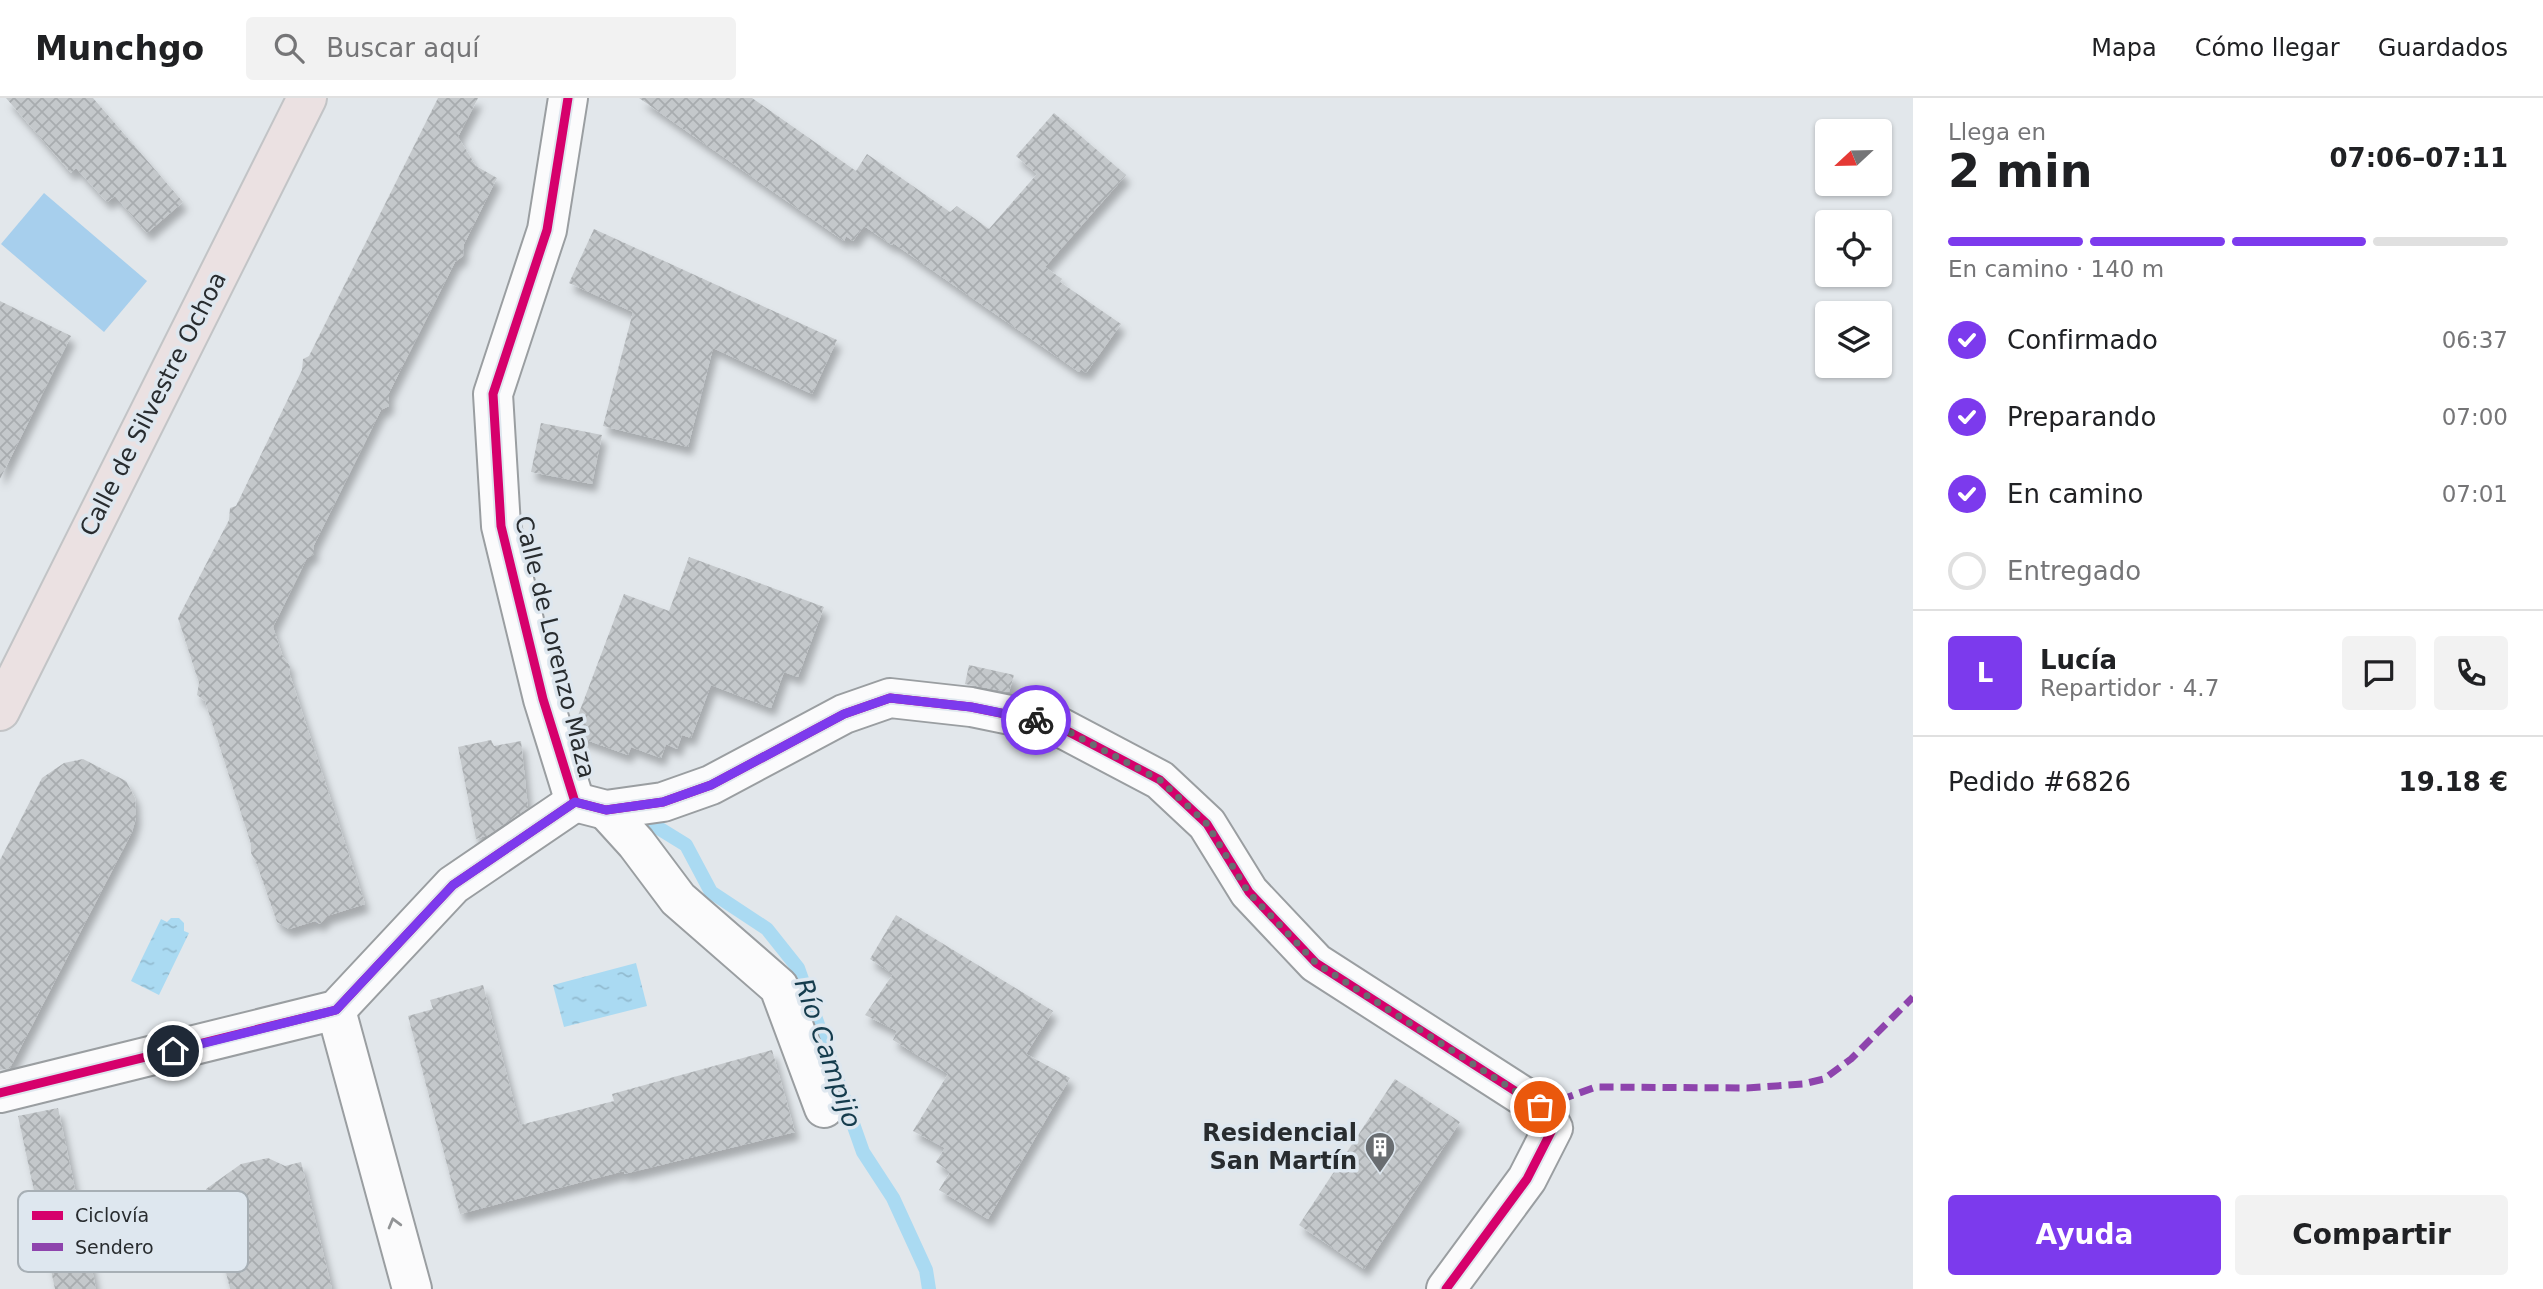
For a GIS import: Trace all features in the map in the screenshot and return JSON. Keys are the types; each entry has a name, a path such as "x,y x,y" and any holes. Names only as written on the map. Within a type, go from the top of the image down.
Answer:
{"highway":[{"name":"Calle de Silvestre Ochoa","path":"0,711 307,98"}],"street":[{"name":"Calle de Lorenzo Maza","path":"336,1010 453,885 590,806 543,699 501,526 493,394 547,230 568,98"},
{"path":"590,806 663,802 711,785 844,714 890,698 971,707 1054,724 1160,780 1207,824 1248,892 1316,963 1540,1107 1553,1128 1527,1179 1446,1289"},
{"path":"590,806 636,843 678,899 779,987 824,1108"},
{"path":"0,1094 336,1010 412,1289"}],"shaded area":[{"path":"44,193 147,281 104,332 1,244"}],"water":[{"path":"171,918 179,918 184,923 184,931 189,933 159,995 131,981 161,919 167,922"},
{"path":"636,963 647,1006 564,1027 553,985"}],"building":[{"path":"6,98 93,98 183,202 147,233 115,196 107,202 76,168 71,173"},
{"path":"438,98 478,98 458,137 476,166 497,178 464,244 463,256 455,262 389,393 389,406 381,410 314,545 314,554 307,558 273,627 283,657 290,666 289,672 365,904 327,916 320,924 315,921 289,929 277,922 251,853 251,844 205,701 197,695 199,683 178,618 229,520 230,508 236,506 302,370 303,359 309,356"},
{"path":"639,98 752,98 856,171 867,154 950,212 957,206 989,229 1037,174 1016,156 1054,113 1126,175 1045,267 1062,279 1060,282 1121,324 1086,373 1081,369 1079,372 893,243 892,245 864,226 853,241 846,236 844,241"},
{"path":"594,229 837,340 812,394 713,348 688,447 603,426 633,312 569,283"},
{"path":"0,301 71,336 0,479"},
{"path":"541,423 602,435 592,484 531,472"},
{"path":"689,557 824,607 798,677 784,672 771,708 711,685 691,738 682,735 677,749 666,744 661,758 631,747 628,755 578,737 574,726 624,594 669,611"},
{"path":"969,665 1014,675 1009,692 965,684"},
{"path":"491,740 494,746 521,741 528,808 488,835 476,839 458,747"},
{"path":"83,759 126,781 135,798 136,818 132,832 10,1068 0,1070 0,860 42,778 64,763"},
{"path":"896,915 1053,1011 1026,1054 1070,1078 988,1219 939,1190 950,1172 936,1162 945,1148 913,1131 948,1074 893,1040 897,1031 865,1015 893,974 870,959"},
{"path":"483,985 520,1125 614,1101 612,1094 772,1050 795,1132 624,1174 624,1171 460,1214 408,1016 433,1009 430,1000"},
{"name":"Residencial San Martín","path":"1395,1079 1460,1122 1364,1269 1299,1225"},
{"path":"58,1108 75,1191 34,1191 18,1116"},
{"path":"268,1158 285,1166 301,1162 332,1289 230,1289 226,1272 248,1272 248,1191 206,1189 241,1164"},
{"path":"51,1272 92,1272 96,1289 55,1289"}],"waterway":[{"name":"Río Campijo","path":"652,824 686,845 711,892 767,929 798,968 863,1152 893,1198 926,1270 929,1289"}],"marked path":[{"path":"1540,1107 1596,1087 1747,1088 1803,1084 1824,1079 1851,1059 1913,997"}],"cycle path":[{"path":"568,98 547,230 493,394 501,526 543,699 575,802"},
{"path":"575,802 606,810 663,802 711,785 844,714 890,698 971,707 1054,724 1160,780 1207,824 1249,892 1316,963 1540,1107 1553,1128 1527,1179 1446,1289"},
{"path":"0,1093 336,1010 453,885 575,802"}],"way so far":[{"path":"1036,720 1054,724 1160,780 1207,824 1248,892 1316,963 1540,1107"}],"place":[{"name":"Residencial San Martín","path":"1380,1174"}],"route":[{"path":"173,1051 336,1010 453,885 575,802 606,810 663,802 711,785 844,714 890,698 971,707 1036,720"}]}
